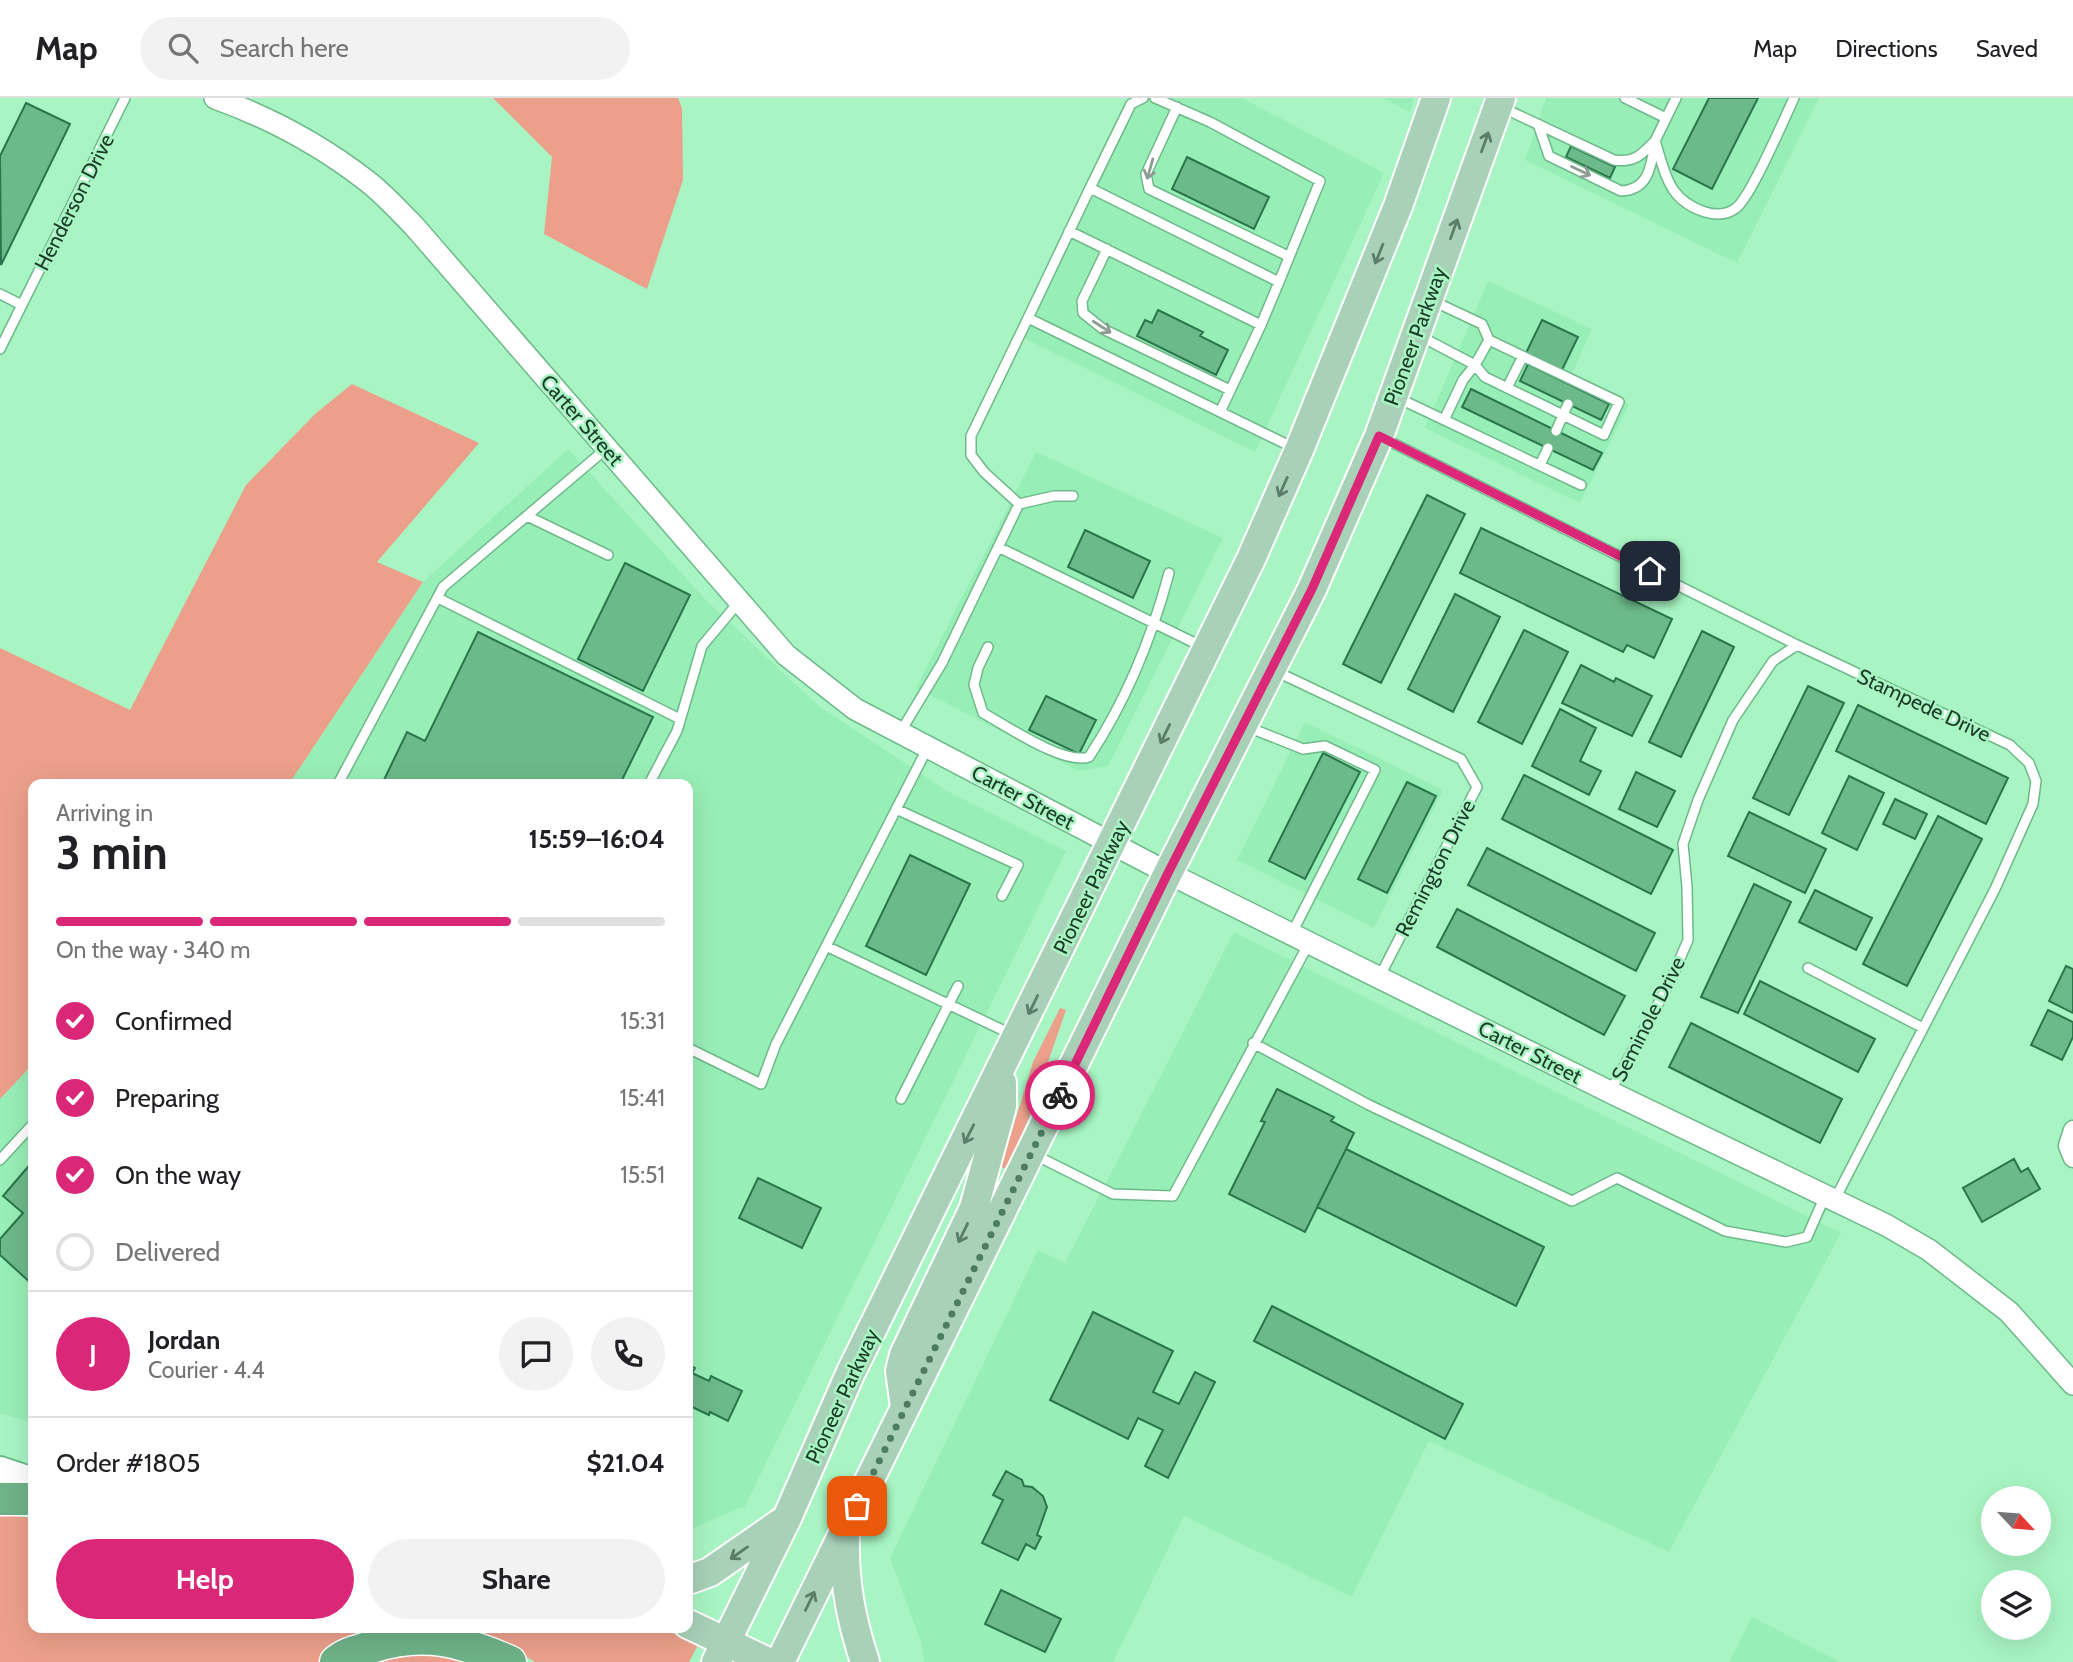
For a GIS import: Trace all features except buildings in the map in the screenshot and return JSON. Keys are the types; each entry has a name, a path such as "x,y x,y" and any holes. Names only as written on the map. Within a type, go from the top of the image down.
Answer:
{"highway":[{"path":"0,1499 28,1499"},
{"path":"336,1662 343,1656 416,1637 436,1638 481,1649 510,1662"}],"main road":[{"name":"Pioneer Parkway","path":"721,1652 787,1518 851,1372 1251,559 1299,450 1398,206 1435,98"},
{"name":"Pioneer Parkway","path":"780,1662 1168,873 1312,589 1379,436 1500,102"},
{"path":"905,1407 900,1371 904,1354 974,1208 1002,1106 1000,1073"},
{"path":"0,1469 28,1478"},
{"path":"693,1578 718,1567 787,1518"},
{"path":"845,1531 846,1584 851,1616 865,1662"},
{"path":"693,1628 721,1652 768,1662"}],"street":[{"name":"Carter Street","path":"215,98 241,107 329,154 369,182 414,226 786,655 855,709 1168,873 1886,1225 1929,1250 2009,1312 2073,1384"},
{"path":"2073,1129 2068,1146 2073,1158"}],"lane":[{"name":"Henderson Drive","path":"0,349 125,98"},
{"path":"1019,504 984,472 971,455 971,436 1130,103 1143,98"},
{"path":"1155,98 1320,181 1261,325 1221,410"},
{"path":"1625,98 1667,118"},
{"path":"1500,102 1538,124 1614,160 1627,162 1640,156 1655,141 1676,98"},
{"path":"1655,141 1670,186 1687,206 1716,215 1736,209 1749,191 1794,98"},
{"path":"1177,107 1146,174 1149,189 1288,256"},
{"path":"1538,124 1549,156 1621,191 1631,190 1644,182 1650,170 1655,141"},
{"path":"1090,188 1279,282"},
{"path":"1069,231 1261,325"},
{"path":"1107,249 1082,301 1083,313 1103,329 1230,390"},
{"path":"0,294 22,305"},
{"path":"1416,334 1475,365 1485,377 1604,435 1619,402 1577,385 1489,340 1482,324 1429,299"},
{"path":"1028,318 1299,450"},
{"path":"1444,420 1462,380 1475,365 1489,340"},
{"path":"1507,388 1523,356"},
{"path":"1393,396 1581,485"},
{"path":"1556,430 1568,404"},
{"name":"Stampede Drive","path":"1253,1043 1369,1105 1572,1201 1617,1178 1725,1231 1786,1242 1807,1237 1923,1028 1995,889 2033,804 2036,781 2029,763 2010,744 1797,645 1379,436"},
{"path":"341,779 443,587 607,448"},
{"path":"1540,465 1548,448"},
{"path":"1019,504 1054,496 1073,496"},
{"path":"900,733 942,663 1019,504"},
{"path":"527,516 607,555"},
{"path":"998,547 1207,649"},
{"path":"988,647 978,667 974,685 983,713 1050,749 1081,760 1089,757 1118,708 1155,624 1169,573"},
{"path":"438,598 680,719"},
{"path":"652,779 677,731 702,646 740,601"},
{"name":"Seminole Drive","path":"1610,1092 1670,982 1688,940 1688,887 1683,844 1698,800 1733,720 1773,661 1797,645"},
{"name":"Remington Drive","path":"1272,669 1461,759 1476,787 1380,976"},
{"path":"1031,1153 1113,1194 1173,1196 1253,1043 1375,770 1325,746 1303,749 1243,725"},
{"path":"693,1050 761,1084 770,1055 928,747"},
{"path":"896,809 1018,865 1002,896"},
{"path":"826,946 1017,1037"},
{"path":"1808,968 1923,1028"},
{"path":"901,1099 958,986"},
{"path":"0,1160 28,1129"}],"shaded area":[{"path":"493,98 678,98 682,108 683,180 647,289 544,234 552,157"},
{"path":"1133,98 1242,98 1384,173 1255,452 1020,336"},
{"path":"1383,98 1414,98 1410,112"},
{"path":"1546,98 1819,98 1737,263 1525,160"},
{"path":"1488,281 1592,329 1571,376 1629,404 1580,503 1425,428"},
{"path":"352,384 479,443 377,562 423,582 292,779 28,779 28,1069 0,1099 0,648 130,710 246,485 315,414"},
{"path":"568,449 708,602 820,707 949,792 1066,851 745,1506 693,1528 693,779 292,779 423,582"},
{"path":"1036,452 1223,538 1108,766 1079,771 916,688"},
{"path":"1305,722 1443,790 1374,928 1237,860"},
{"path":"1234,932 1841,1233 1669,1552 1429,1441 1352,1597 1184,1516 1113,1662 924,1662 921,1642 890,1558 1038,1250 1065,1263"},
{"path":"1060,1008 1066,1010 1029,1117 1007,1169 1001,1167 1033,1062"},
{"path":"28,1069 28,1421 0,1413 0,1099"},
{"path":"0,1514 28,1517 28,1633 421,1633 325,1662 0,1662"},
{"path":"1752,1617 1840,1662 1729,1662"},
{"path":"465,1633 672,1633 699,1643 689,1662 535,1662 501,1642"},
{"path":"406,1651 489,1662 369,1662"}],"way so far":[{"path":"857,1506 1060,1095"}],"route":[{"path":"1060,1095 1168,873 1312,589 1379,436 1650,571"}]}
